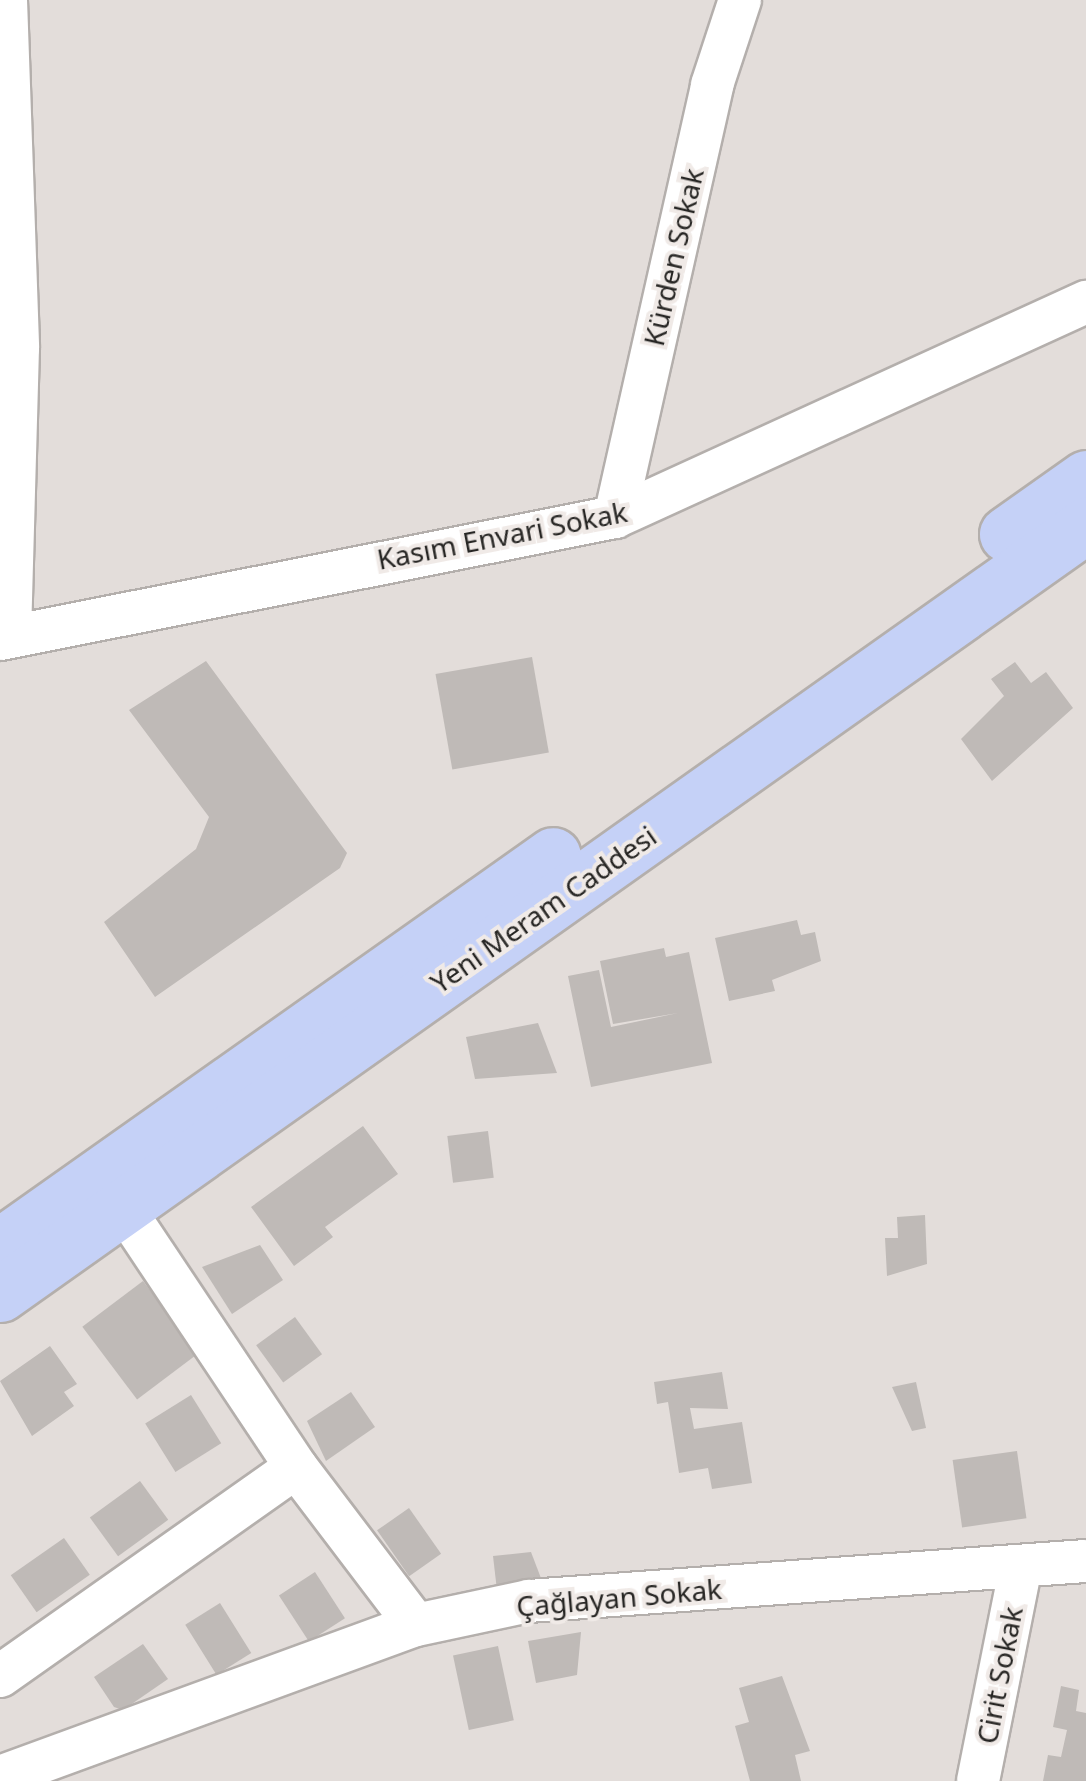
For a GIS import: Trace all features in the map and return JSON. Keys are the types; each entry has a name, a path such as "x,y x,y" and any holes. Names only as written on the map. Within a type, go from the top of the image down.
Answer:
{"main road":[{"name":"Yeni Meram Caddesi","path":"0,1246 1086,478"},
{"name":"Yeni Meram Caddesi","path":"0,1294 1086,525"}],"street":[{"path":"5,638 18,348 6,0"},
{"name":"Kürden Sokak","path":"615,517 712,85 740,0"},
{"name":"Kasım Envari Sokak","path":"5,638 615,517 1086,302"},
{"path":"122,1208 296,1467 416,1626"},
{"path":"0,1676 296,1467"},
{"name":"Çağlayan Sokak","path":"0,1777 416,1626 529,1601 1020,1570 1086,1561"},
{"name":"Cirit Sokak","path":"978,1781 1020,1570"}],"building":[{"path":"532,657 549,753 452,770 435,674"},
{"path":"206,661 347,853 340,868 155,997 104,922 196,849 209,817 129,710"},
{"path":"1015,662 1031,683 1046,672 1073,708 992,781 961,739 1004,696 991,679"},
{"path":"797,920 801,935 815,932 821,961 772,980 775,991 729,1001 715,938"},
{"path":"664,948 666,957 689,952 712,1063 591,1087 568,976 599,970 611,1027 678,1013 613,1024 600,961"},
{"path":"538,1023 557,1073 475,1079 466,1037"},
{"path":"363,1126 398,1174 325,1227 333,1237 294,1266 251,1207"},
{"path":"488,1131 494,1178 453,1183 447,1136"},
{"path":"925,1215 927,1264 887,1276 885,1238 898,1238 897,1217"},
{"path":"260,1245 283,1280 232,1314 202,1267"},
{"path":"143,1281 198,1354 137,1399 82,1327"},
{"path":"295,1317 322,1354 283,1382 256,1345"},
{"path":"50,1346 77,1384 64,1392 74,1406 32,1436 0,1381"},
{"path":"722,1372 728,1409 690,1408 694,1429 742,1422 752,1483 712,1489 708,1468 679,1473 668,1402 657,1404 654,1382"},
{"path":"916,1382 926,1428 912,1431 892,1387"},
{"path":"351,1392 375,1427 326,1461 307,1421"},
{"path":"191,1395 221,1443 175,1472 145,1424"},
{"path":"1017,1451 1026,1518 962,1527 953,1460"},
{"path":"140,1481 168,1520 118,1556 90,1517"},
{"path":"409,1508 441,1554 409,1576 377,1530"},
{"path":"64,1538 90,1575 37,1612 11,1575"},
{"path":"531,1552 547,1594 498,1599 493,1556"},
{"path":"315,1572 345,1618 309,1642 279,1595"},
{"path":"220,1603 251,1653 216,1675 185,1625"},
{"path":"581,1632 577,1675 536,1683 528,1641"},
{"path":"143,1644 168,1679 123,1710 114,1707 94,1677"},
{"path":"498,1646 514,1720 469,1730 453,1656"},
{"path":"782,1676 810,1751 795,1755 801,1781 750,1781 735,1726 749,1722 739,1688"},
{"path":"1061,1686 1079,1690 1076,1711 1086,1713 1086,1781 1043,1781 1048,1755 1061,1757 1067,1730 1053,1727"}]}
